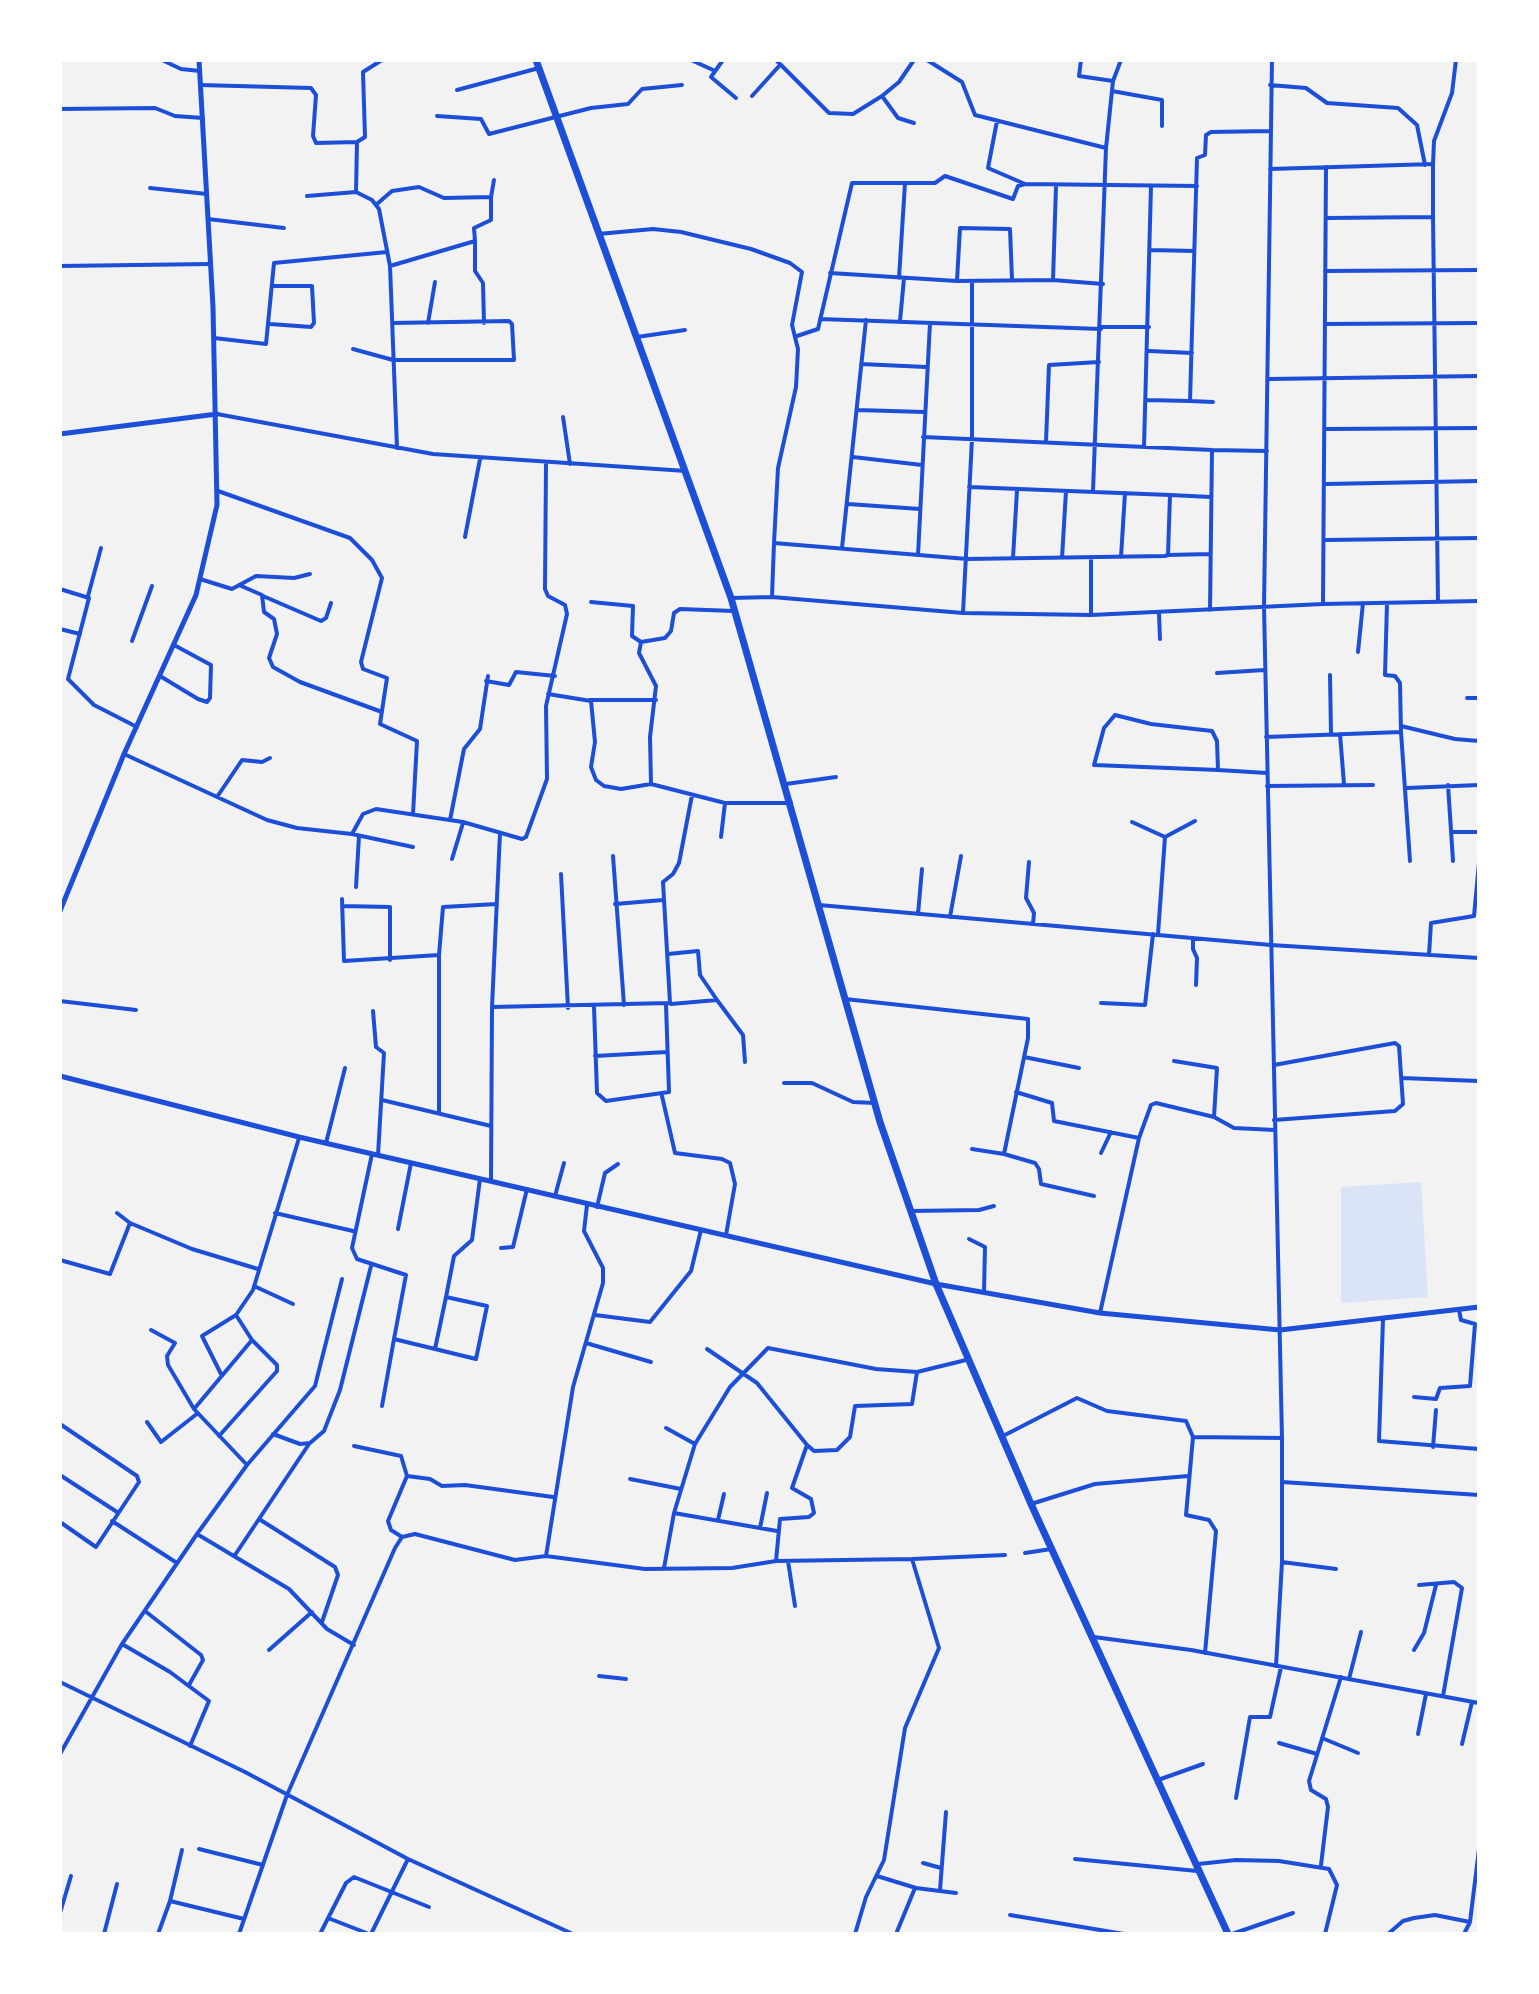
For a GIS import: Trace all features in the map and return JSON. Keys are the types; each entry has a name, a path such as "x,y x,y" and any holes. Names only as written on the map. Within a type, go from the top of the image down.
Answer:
{"highway":[{"path":"537,64 731,598 875,1103 936,1284 966,1360 1051,1549 1230,1934"}],"street":[{"path":"162,60 181,69 200,71"},
{"path":"60,911 200,579 218,491 214,338 199,60"},
{"path":"200,85 311,88 316,95 313,136 316,143 357,142 365,137 363,72 382,60"},
{"path":"691,60 713,70"},
{"path":"723,60 713,70 712,79 736,98"},
{"path":"776,60 829,113 853,114 899,82 914,60"},
{"path":"927,60 962,82 975,115 1106,148"},
{"path":"1081,60 1079,76 1113,81"},
{"path":"1093,491 1103,284 1103,185 1113,81 1121,60"},
{"path":"1236,1798 1250,1717 1270,1717 1278,1666 1282,1562 1280,1330 1264,670 1272,60"},
{"path":"1438,602 1433,164 1434,141 1452,93 1456,60"},
{"path":"457,90 537,64"},
{"path":"752,96 780,65"},
{"path":"437,116 481,119 489,134 597,107 628,104 642,89 682,85"},
{"path":"1270,85 1306,88 1327,103 1398,108 1417,125 1425,165"},
{"path":"1112,91 1161,99 1162,126"},
{"path":"882,96 898,118 914,123"},
{"path":"60,109 155,108 175,116 203,118"},
{"path":"997,121 988,168 1025,184"},
{"path":"1190,401 1198,157 1205,155 1208,133 1270,131"},
{"path":"356,192 357,142"},
{"path":"1270,169 1433,164"},
{"path":"1323,604 1327,429 1326,167"},
{"path":"796,336 818,329 852,183 937,183 948,176 1013,199 1018,186 1025,184 1197,186"},
{"path":"484,323 483,290 475,271 474,228 491,220 494,180"},
{"path":"900,321 905,183"},
{"path":"1053,280 1056,186"},
{"path":"1144,447 1149,351 1151,186"},
{"path":"377,204 392,191 419,187 444,198 491,197"},
{"path":"150,188 207,194"},
{"path":"307,196 356,192 377,204 390,266 397,448"},
{"path":"1327,218 1433,217"},
{"path":"208,219 284,228"},
{"path":"957,281 960,228 1010,229 1012,279"},
{"path":"598,234 653,229 681,232 790,263 802,272 792,325 796,336 796,387 778,468 772,597"},
{"path":"390,266 475,241"},
{"path":"1150,250 1194,251"},
{"path":"214,338 266,344 275,263 387,252"},
{"path":"60,266 210,264"},
{"path":"1325,271 1479,270"},
{"path":"830,273 957,281 1012,279 1103,284"},
{"path":"963,613 972,439 972,281"},
{"path":"428,323 435,282"},
{"path":"270,324 311,327 314,323 312,286 272,286"},
{"path":"820,319 972,326 1149,327"},
{"path":"842,548 866,320"},
{"path":"353,349 393,360 513,361 512,324 392,323"},
{"path":"918,555 930,323"},
{"path":"1325,324 1479,323"},
{"path":"637,337 685,330"},
{"path":"1149,351 1192,353"},
{"path":"1046,442 1049,365 1099,362"},
{"path":"861,364 926,367"},
{"path":"1268,379 1479,376"},
{"path":"1146,400 1213,402"},
{"path":"857,410 924,412"},
{"path":"60,434 217,414 397,448 480,459 686,471"},
{"path":"563,417 570,464"},
{"path":"1327,429 1479,428"},
{"path":"923,437 1267,451"},
{"path":"1210,610 1212,450"},
{"path":"853,457 922,465"},
{"path":"465,537 480,459"},
{"path":"352,834 359,819 370,809 463,822 522,839 526,837 544,792 549,757 544,729 548,694 555,676 567,614 565,605 548,596 545,589 546,464"},
{"path":"1326,484 1479,481"},
{"path":"969,487 1211,497"},
{"path":"1013,558 1017,490"},
{"path":"218,491 350,538 364,548 382,578 361,662 363,669 387,678 382,726 417,741 413,814"},
{"path":"1062,558 1066,491"},
{"path":"1121,557 1125,493"},
{"path":"1168,555 1170,495"},
{"path":"848,504 920,509"},
{"path":"1326,540 1479,538"},
{"path":"774,543 967,559 1210,554"},
{"path":"101,548 68,679 94,705 137,727"},
{"path":"1091,557 1091,615"},
{"path":"200,579 224,588 239,585 256,576 294,578 310,574"},
{"path":"239,585 321,621 326,618 331,603"},
{"path":"132,641 152,586"},
{"path":"60,589 88,596"},
{"path":"263,596 264,612 275,623 276,641 269,658 273,667 300,682 382,712"},
{"path":"731,598 772,597 963,613 1091,615 1323,604 1479,601"},
{"path":"591,602 633,606 632,636 641,642 665,638 671,631 674,613 680,609 734,611"},
{"path":"1358,652 1363,603"},
{"path":"1387,603 1385,675 1395,676 1400,683 1410,861"},
{"path":"1159,614 1160,639"},
{"path":"60,629 80,634"},
{"path":"641,642 639,653 656,686 650,737 651,784"},
{"path":"160,676 198,699 207,702 210,698 211,665 174,645"},
{"path":"1217,673 1264,670"},
{"path":"450,820 464,749 480,729 487,679 509,685 516,672 555,676"},
{"path":"1330,675 1331,733"},
{"path":"548,694 590,700 656,700"},
{"path":"1467,698 1479,698"},
{"path":"590,700 595,710 591,767 596,780 617,788 651,784 725,803 791,803"},
{"path":"1218,770 1217,735 1212,731 1151,724 1115,715 1108,720 1093,763 1103,768 1267,773"},
{"path":"1266,737 1401,729 1479,741"},
{"path":"1340,733 1344,784"},
{"path":"124,754 267,820 413,847"},
{"path":"217,797 242,760 262,762 270,758"},
{"path":"786,784 836,777"},
{"path":"1267,786 1373,785"},
{"path":"1448,785 1453,861"},
{"path":"1407,788 1479,785"},
{"path":"594,1007 597,1093 602,1100 662,1096 671,1089 667,1004 672,998 664,880 673,874 679,863 692,795"},
{"path":"721,837 725,803"},
{"path":"1165,837 1195,821"},
{"path":"452,859 463,822"},
{"path":"1132,822 1165,837"},
{"path":"1451,832 1479,832"},
{"path":"491,1181 492,1007 500,833"},
{"path":"356,887 359,836"},
{"path":"1101,1003 1145,1005 1156,934 1165,837"},
{"path":"613,856 624,1005"},
{"path":"950,917 961,856"},
{"path":"1029,862 1026,898 1034,913 1033,924"},
{"path":"1429,955 1431,923 1474,916 1479,863"},
{"path":"918,914 922,869"},
{"path":"561,874 568,1008"},
{"path":"342,899 344,961 439,955"},
{"path":"615,904 663,900"},
{"path":"439,1112 439,955 443,907 497,904"},
{"path":"819,905 1271,945 1479,958"},
{"path":"342,906 390,907 390,960"},
{"path":"1193,938 1197,958 1196,985"},
{"path":"668,954 698,951 700,975 743,1035 745,1062"},
{"path":"845,999 1028,1019 1024,1057 1004,1154"},
{"path":"492,1007 698,1004 717,1000"},
{"path":"60,1001 136,1010"},
{"path":"373,1011 376,1047 384,1053 382,1100 375,1154 353,1231 354,1254 371,1266 406,1276 382,1406"},
{"path":"1274,1065 1395,1043 1399,1046 1403,1104 1399,1111 1274,1120"},
{"path":"595,1056 667,1052"},
{"path":"1024,1057 1079,1068"},
{"path":"1174,1061 1217,1068 1214,1117"},
{"path":"326,1143 345,1068"},
{"path":"60,1076 299,1137 587,1205 936,1284 1100,1313 1280,1330 1479,1307"},
{"path":"1402,1078 1479,1081"},
{"path":"784,1083 812,1083 853,1102 875,1103"},
{"path":"1016,1092 1052,1103 1054,1121 1139,1138"},
{"path":"662,1096 675,1153 722,1159 730,1163 735,1184 726,1236"},
{"path":"382,1100 491,1126"},
{"path":"1100,1313 1148,1108 1153,1104 1214,1117 1234,1128 1275,1130"},
{"path":"1101,1153 1111,1132"},
{"path":"222,1376 202,1336 236,1315 254,1286 299,1137"},
{"path":"972,1149 1035,1163 1041,1184 1094,1196"},
{"path":"1479,1157 1479,1177"},
{"path":"398,1229 411,1163"},
{"path":"555,1196 564,1163"},
{"path":"597,1207 607,1170 618,1164"},
{"path":"435,1349 454,1256 472,1240 480,1179"},
{"path":"501,1248 513,1247 527,1189"},
{"path":"546,1556 573,1387 603,1283 603,1268 586,1236 587,1205"},
{"path":"911,1211 979,1210 994,1206"},
{"path":"117,1213 130,1223 209,1256 258,1269"},
{"path":"275,1213 353,1231"},
{"path":"60,1260 110,1274 130,1223"},
{"path":"595,1315 650,1322 691,1271 701,1230"},
{"path":"969,1239 985,1247 984,1292"},
{"path":"235,1555 310,1443 324,1431 332,1414 371,1266"},
{"path":"60,1754 90,1695 197,1534 247,1465 315,1386 342,1279"},
{"path":"254,1286 293,1304"},
{"path":"394,1339 477,1358 489,1310 485,1304 446,1297"},
{"path":"1414,1397 1436,1399 1440,1388 1470,1386 1475,1324 1461,1320 1459,1310"},
{"path":"218,1437 277,1371 277,1365 252,1340 236,1315"},
{"path":"1383,1319 1378,1438 1382,1443 1479,1449"},
{"path":"151,1330 175,1343 167,1356 168,1365 196,1411 247,1465"},
{"path":"147,1422 161,1442 196,1411 252,1340"},
{"path":"586,1343 651,1362"},
{"path":"664,1568 674,1513 695,1444 722,1398 763,1352 774,1348 833,1362 917,1372 966,1360"},
{"path":"707,1349 764,1390 814,1451 837,1450 850,1437 855,1406 912,1404 917,1372"},
{"path":"1001,1438 1076,1398 1107,1411 1186,1421 1193,1437 1186,1515 1209,1520 1216,1531 1205,1653"},
{"path":"1433,1447 1436,1410"},
{"path":"60,1424 139,1478 95,1547 60,1522"},
{"path":"666,1428 695,1444"},
{"path":"273,1434 291,1443 310,1443"},
{"path":"1193,1437 1282,1438"},
{"path":"776,1561 777,1531 784,1516 809,1517 814,1513 811,1499 792,1488 807,1445"},
{"path":"354,1446 401,1456 407,1476 388,1521 391,1530 402,1537 425,1536 515,1560 546,1556 645,1569 732,1568 776,1561 1005,1555"},
{"path":"60,1475 117,1512"},
{"path":"407,1476 430,1479 446,1487 465,1485 553,1497"},
{"path":"1031,1504 1095,1484 1188,1476"},
{"path":"630,1479 681,1489"},
{"path":"1282,1482 1479,1495"},
{"path":"760,1528 767,1493"},
{"path":"718,1520 724,1494"},
{"path":"674,1513 777,1531"},
{"path":"259,1519 335,1567 338,1575 322,1622"},
{"path":"111,1521 177,1563"},
{"path":"197,1534 289,1589 322,1622 354,1646"},
{"path":"239,1934 287,1795 402,1537"},
{"path":"1025,1553 1051,1549"},
{"path":"855,1934 866,1897 884,1860 905,1728 939,1648 912,1559"},
{"path":"788,1561 795,1606"},
{"path":"1282,1562 1336,1569"},
{"path":"1419,1585 1454,1582 1460,1584 1462,1591 1443,1696"},
{"path":"1414,1650 1424,1633 1436,1584"},
{"path":"145,1611 201,1655 203,1660 188,1686"},
{"path":"269,1650 312,1612"},
{"path":"1349,1679 1361,1632"},
{"path":"1091,1637 1205,1653 1479,1703"},
{"path":"122,1644 209,1703 189,1747"},
{"path":"599,1676 626,1679"},
{"path":"1321,1865 1328,1807 1326,1799 1309,1785 1341,1677"},
{"path":"60,1682 408,1859 573,1934"},
{"path":"1418,1734 1426,1694"},
{"path":"1462,1744 1472,1702"},
{"path":"1322,1738 1358,1753"},
{"path":"1279,1743 1317,1754"},
{"path":"1158,1780 1203,1764"},
{"path":"940,1890 946,1812"},
{"path":"199,1849 263,1865"},
{"path":"1464,1934 1470,1922 1479,1849"},
{"path":"158,1934 170,1901 182,1850"},
{"path":"328,1918 370,1934 408,1859"},
{"path":"1075,1859 1198,1868 1236,1860 1321,1865 1334,1873 1337,1885 1325,1934"},
{"path":"923,1863 941,1868"},
{"path":"60,1913 71,1876"},
{"path":"877,1876 916,1888 956,1893"},
{"path":"320,1934 349,1879 360,1878 429,1907"},
{"path":"104,1934 117,1884"},
{"path":"896,1934 916,1888"},
{"path":"170,1901 244,1919"},
{"path":"1230,1934 1293,1913"},
{"path":"1010,1915 1124,1934"},
{"path":"1387,1934 1403,1921 1414,1918 1435,1915 1470,1922"}],"shaded area":[{"path":"1421,1182 1428,1297 1341,1303 1341,1187"}]}
